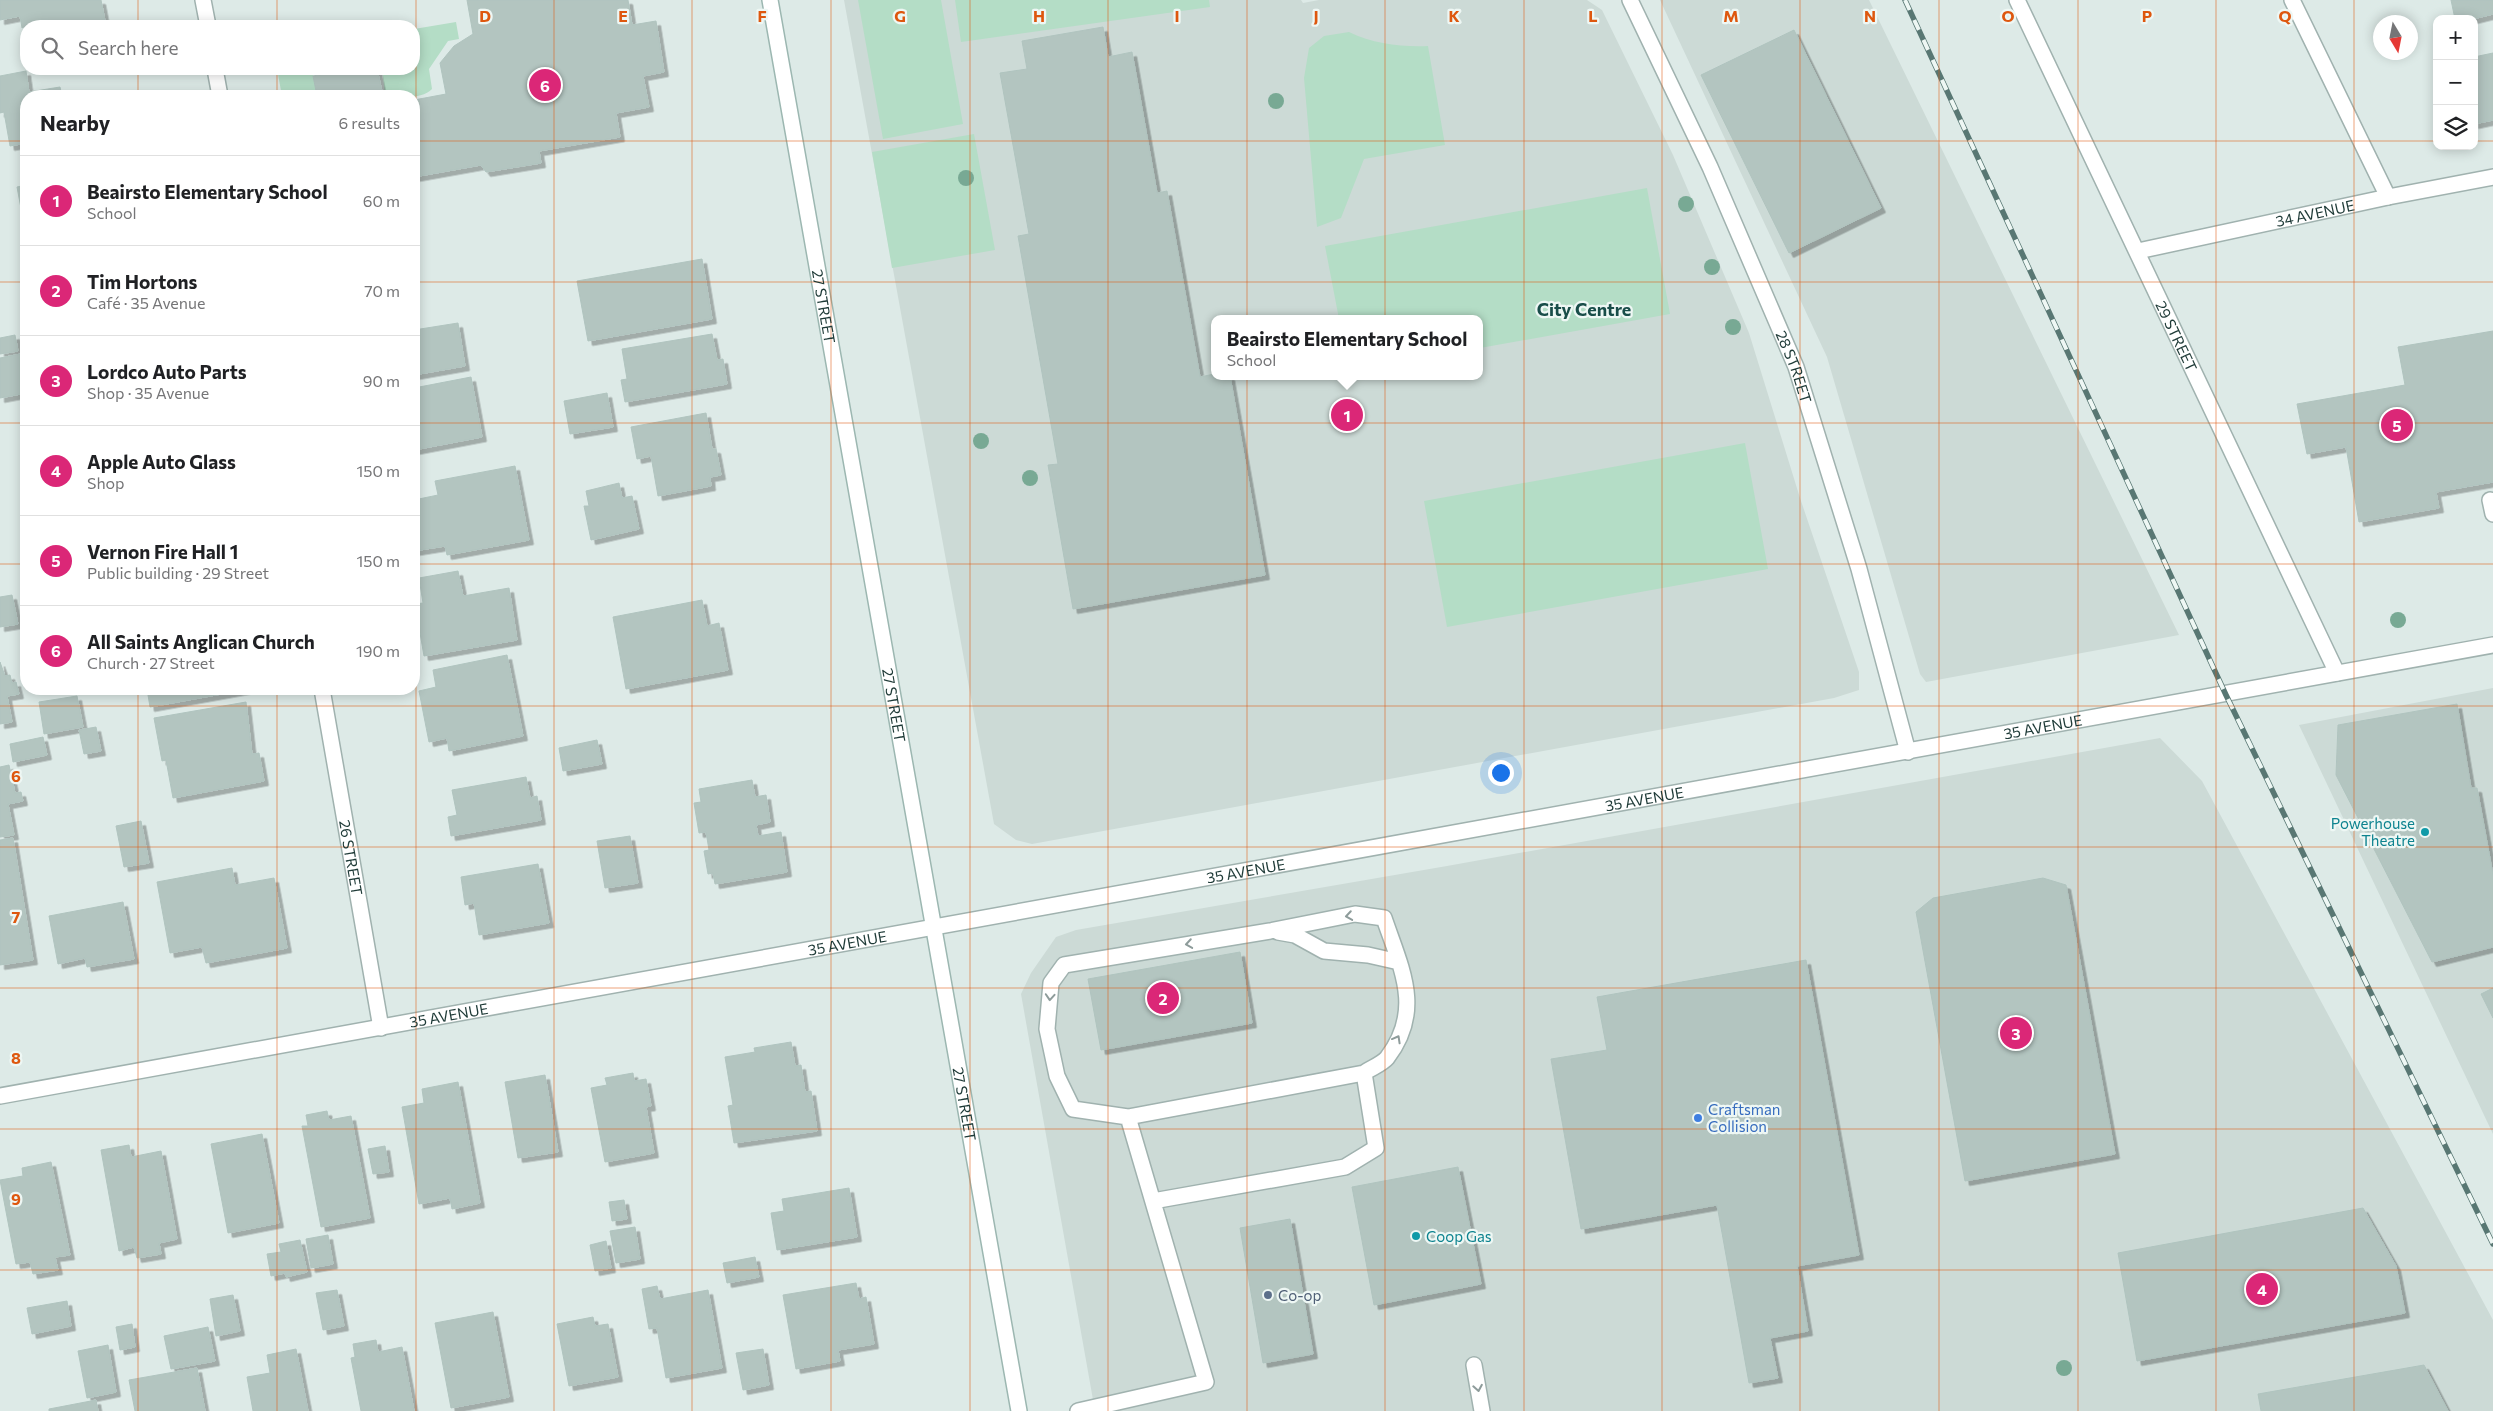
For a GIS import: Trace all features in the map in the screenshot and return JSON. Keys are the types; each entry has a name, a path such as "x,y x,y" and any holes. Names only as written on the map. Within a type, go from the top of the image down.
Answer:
{"street":[{"path":"203,0 207,20"},
{"name":"27 STREET","path":"770,0 932,928 1019,1411"},
{"name":"28 STREET","path":"1630,0 1710,167 1796,367 1859,569 1908,752"},
{"name":"29 STREET","path":"2017,0 2338,673"},
{"path":"2292,0 2388,197"},
{"path":"216,75 219,90"},
{"name":"34 AVENUE","path":"2138,251 2388,197 2493,177"},
{"name":"35 AVENUE","path":"0,1096 2493,645"},
{"name":"26 STREET","path":"323,695 381,1028"},
{"path":"1355,914 1384,918 1399,962 1407,992 1406,1022 1386,1059 1364,1073 1128,1117 1073,1108 1057,1076 1048,1030 1051,982 1064,966 1270,931 1355,914"},
{"path":"1270,931 1295,935 1324,950 1368,955 1399,962"},
{"path":"1153,1201 1345,1167 1376,1148 1364,1073"},
{"path":"1078,1411 1206,1382 1128,1117"},
{"path":"1474,1365 1482,1411"}],"shaded area":[{"path":"844,0 1301,0 1303,3 1319,0 1587,0 1602,10 1673,155 1749,333 1800,498 1859,672 1859,690 1834,698 1032,844 1016,840 994,824"},
{"path":"1660,0 1869,0 2179,635 1926,682 1920,674 1827,357"},
{"name":"Powerhouse Theatre","path":"2493,688 2493,1134 2299,725"},
{"path":"2160,738 2202,781 2493,1320 2493,1411 1095,1411 1021,994 1031,973 1056,937 1076,930 1447,866"}],"green space":[{"path":"858,0 941,0 963,124 883,139"},
{"path":"955,0 1209,0 1210,7 961,42"},
{"path":"456,22 459,39 448,41 429,69 432,89 420,95 420,90 385,90 383,75 420,75 420,28"},
{"path":"1349,32 1388,44 1428,46 1445,145 1364,159 1341,218 1317,227 1304,78 1309,48 1324,36"},
{"path":"278,75 313,75 316,90 281,90"},
{"path":"974,134 995,250 892,268 872,152"},
{"path":"1647,188 1670,314 1483,347 1483,315 1338,315 1325,246"},
{"path":"1745,443 1768,569 1447,627 1424,501"}],"building":[{"path":"0,0 101,0 105,20 21,20 20,16 0,20"},
{"path":"467,0 628,0 632,25 656,21 664,72 643,76 649,107 616,113 620,137 539,151 541,163 486,172 481,165 420,176 420,99 446,94 440,63 454,46 473,34"},
{"path":"2451,0 2493,0 2493,14 2478,18 2478,15 2454,15"},
{"path":"1103,27 1108,57 1132,52 1157,193 1167,191 1200,377 1211,375 1211,380 1231,380 1265,575 1073,609 1048,465 1058,464 1018,236 1029,234 1000,73 1027,69 1022,41"},
{"path":"1794,30 1881,208 1789,253 1701,75"},
{"path":"2493,53 2493,120 2478,123 2478,60 2478,56"},
{"path":"20,72 20,75 27,75 29,90 20,90 20,144 10,146 4,112 0,113 0,76"},
{"path":"378,75 382,90 316,90 313,76"},
{"path":"60,87 61,90 41,90"},
{"path":"20,186 20,203 17,187"},
{"path":"702,259 712,319 588,341 577,281"},
{"path":"458,323 465,366 420,374 420,329"},
{"path":"2493,331 2493,482 2436,492 2439,508 2359,522 2346,447 2307,454 2297,404 2405,385 2398,347"},
{"path":"712,334 717,360 723,359 727,384 625,402 621,380 627,379 622,349"},
{"path":"15,335 18,351 0,354 0,338"},
{"path":"20,354 20,394 0,398 0,358"},
{"path":"471,377 482,437 420,449 420,387"},
{"path":"607,393 613,427 570,434 564,401"},
{"path":"706,413 712,449 716,449 721,475 710,477 711,486 658,496 651,456 637,459 631,427"},
{"path":"515,466 529,540 447,555 445,546 420,550 420,499 438,495 435,481"},
{"path":"619,483 622,498 632,496 639,529 591,540 584,506 589,506 586,491"},
{"path":"458,571 463,596 509,588 517,640 424,656 420,633 420,603 423,603 420,578"},
{"path":"12,595 18,624 0,627 0,597"},
{"path":"702,600 707,626 719,623 728,670 626,689 613,617"},
{"path":"507,655 523,736 449,751 447,738 429,742 420,691 436,687 433,670"},
{"path":"0,662 5,676 10,675 12,683 16,682 19,694 7,696 12,722 0,724"},
{"path":"148,695 216,695 150,707"},
{"path":"77,696 83,727 44,734 39,702"},
{"path":"246,702 252,754 259,753 264,781 173,798 166,760 162,761 154,718"},
{"name":"Powerhouse Theatre","path":"2457,704 2471,788 2477,788 2493,875 2493,947 2432,962 2336,775 2338,725"},
{"path":"96,727 101,751 84,754 79,730"},
{"path":"43,737 47,755 13,762 10,744"},
{"path":"597,740 602,764 563,771 559,748"},
{"path":"9,765 15,793 21,792 23,801 8,804 14,835 0,837 0,767"},
{"path":"526,777 530,798 537,796 541,820 451,836 448,817 457,815 452,790"},
{"path":"752,780 755,797 766,795 770,822 756,825 758,836 781,832 787,872 715,884 713,873 708,874 704,851 709,850 706,832 699,833 694,803 701,802 699,789"},
{"path":"141,821 149,863 124,867 116,826"},
{"path":"630,836 638,883 605,888 597,841"},
{"path":"13,838 33,960 0,965 0,840"},
{"path":"538,864 549,923 479,935 474,903 465,905 461,877"},
{"path":"232,868 235,885 274,878 287,948 206,963 202,947 170,953 157,882"},
{"path":"2043,878 2066,885 2115,1154 1965,1181 1916,912 1933,898"},
{"path":"123,902 134,959 87,967 85,958 58,964 49,916"},
{"path":"1240,952 1252,1023 1101,1050 1088,979"},
{"name":"Craftsman Collision","path":"1806,960 1859,1255 1797,1266 1808,1331 1770,1338 1778,1378 1749,1383 1717,1205 1581,1229 1551,1059 1607,1050 1597,997"},
{"path":"2493,988 2493,1018 2481,994"},
{"path":"791,1042 795,1066 801,1065 805,1092 811,1091 817,1131 734,1143 728,1106 733,1105 725,1057 755,1052 754,1048"},
{"path":"633,1073 634,1081 646,1079 651,1106 646,1107 654,1153 605,1162 591,1088 607,1085 605,1078"},
{"path":"545,1075 558,1152 518,1158 505,1082"},
{"path":"458,1082 480,1203 452,1209 450,1198 419,1204 402,1107 424,1103 422,1089"},
{"path":"327,1111 329,1120 351,1116 370,1218 321,1227 302,1126 308,1126 306,1115"},
{"path":"262,1134 279,1223 228,1233 211,1144"},
{"path":"129,1145 131,1157 161,1151 177,1239 159,1243 161,1254 137,1258 134,1247 119,1251 101,1150"},
{"path":"385,1146 389,1172 373,1174 368,1149"},
{"path":"51,1162 70,1255 55,1257 58,1270 33,1274 30,1262 16,1264 0,1180 23,1176 22,1168"},
{"name":"Coop Gas","path":"1458,1167 1481,1284 1374,1305 1352,1187"},
{"path":"849,1188 857,1237 777,1250 771,1213 784,1211 782,1199"},
{"path":"624,1200 627,1219 612,1221 609,1202"},
{"path":"2363,1208 2396,1266 2405,1313 2137,1361 2118,1253"},
{"path":"1290,1219 1313,1354 1263,1363 1240,1228"},
{"path":"635,1227 640,1259 616,1263 610,1231"},
{"path":"328,1235 333,1264 311,1268 306,1239"},
{"path":"300,1240 307,1272 286,1277 285,1273 271,1276 267,1254 281,1252 279,1244"},
{"path":"606,1241 611,1268 595,1271 590,1245"},
{"path":"755,1257 759,1277 727,1283 723,1263"},
{"path":"856,1283 859,1299 866,1297 874,1344 838,1350 840,1361 796,1369 783,1295"},
{"path":"657,1286 660,1299 708,1290 722,1368 666,1378 657,1328 649,1329 642,1289"},
{"path":"337,1290 344,1326 323,1330 316,1293"},
{"path":"233,1295 240,1331 216,1336 210,1299"},
{"path":"67,1301 71,1326 32,1334 27,1308"},
{"path":"493,1312 509,1397 451,1408 435,1323"},
{"path":"593,1317 595,1326 608,1324 618,1377 569,1386 557,1324"},
{"path":"132,1324 135,1347 120,1350 116,1327"},
{"path":"208,1327 215,1361 171,1369 164,1336"},
{"path":"376,1340 378,1352 402,1347 414,1411 361,1411 351,1358 355,1357 353,1344"},
{"path":"108,1345 116,1392 87,1398 78,1351"},
{"path":"296,1349 308,1411 253,1411 247,1377 270,1373 267,1355"},
{"path":"763,1349 769,1385 743,1390 736,1353"},
{"path":"2424,1365 2448,1411 2261,1411 2258,1394"},
{"path":"197,1368 205,1411 135,1411 129,1380"},
{"path":"96,1400 98,1411 49,1411 49,1409"}],"railway":[{"path":"1905,0 2226,695 2493,1244"}],"place":[{"name":"All Saints Anglican Church","path":"545,85"},
{"name":"Beairsto Elementary School","path":"1347,415"},
{"name":"Vernon Fire Hall 1","path":"2397,425"},
{"name":"Powerhouse Theatre","path":"2425,832"},
{"name":"Tim Hortons","path":"1163,998"},
{"name":"Lordco Auto Parts","path":"2016,1033"},
{"name":"Craftsman Collision","path":"1698,1118"},
{"name":"Coop Gas","path":"1416,1236"},
{"name":"Apple Auto Glass","path":"2262,1289"},
{"name":"Co-op","path":"1268,1295"}],"district":[{"name":"City Centre","path":"1584,309"}]}
